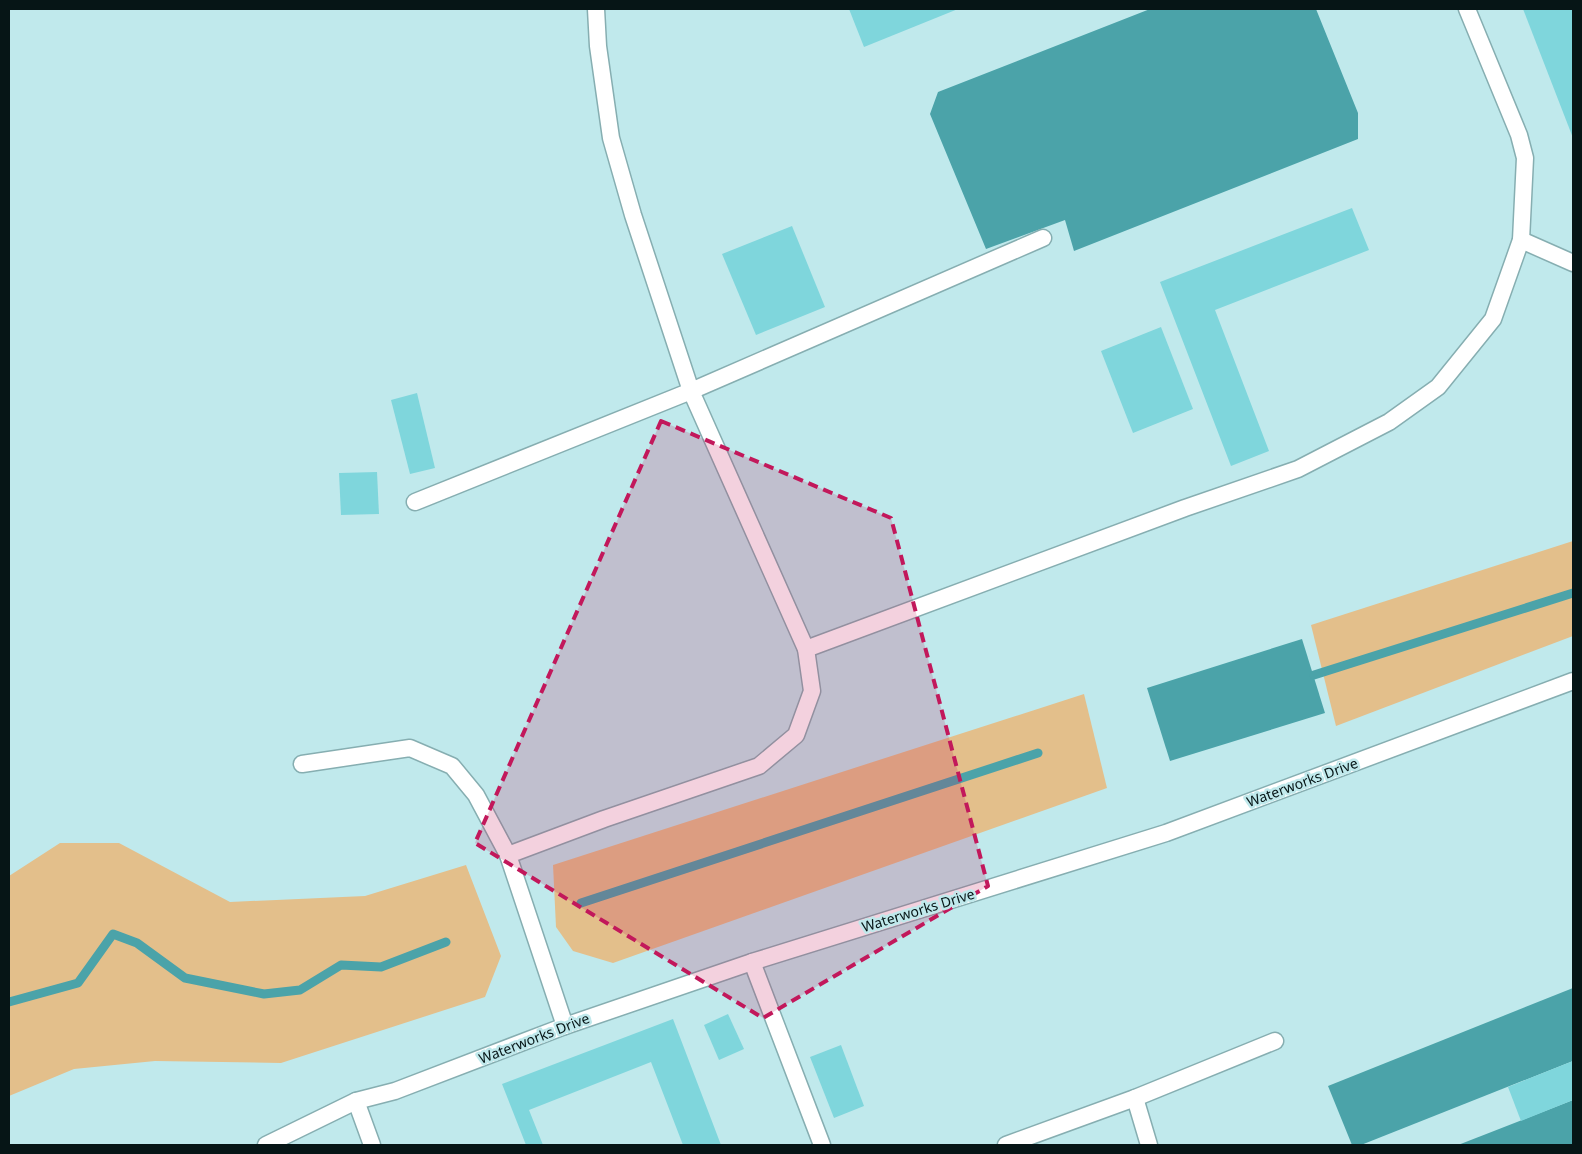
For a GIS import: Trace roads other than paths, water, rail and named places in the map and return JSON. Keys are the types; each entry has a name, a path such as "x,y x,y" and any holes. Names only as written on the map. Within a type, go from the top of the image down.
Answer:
{"lane":[{"path":"508,856 604,819 760,766 796,735 812,691 806,650 691,391 633,216 611,138 598,46 596,9"},
{"path":"806,650 1176,512 1298,469 1389,422 1438,387 1493,319 1521,240 1525,158 1520,135 1467,9"},
{"path":"415,502 691,391 1043,238"},
{"path":"1521,240 1573,263"},
{"name":"Waterworks Drive","path":"266,1145 356,1101 395,1092 566,1026 752,962 1166,833 1573,681"},
{"path":"302,764 410,748 452,766 476,795 508,856 566,1026"},
{"path":"752,962 822,1145"},
{"path":"1006,1145 1135,1098 1275,1041"},
{"path":"1135,1098 1149,1145"},
{"path":"356,1101 372,1145"}],"water":[{"path":"1150,9 1316,9 1358,113 1358,139 1074,251 1065,220 986,249 930,114 938,92"},
{"path":"1302,639 1325,713 1170,761 1147,688"},
{"path":"1573,988 1573,1061 1361,1145 1352,1145 1328,1086"},
{"path":"1573,1100 1573,1145 1458,1145"}],"waterway":[{"path":"1314,675 1573,593"},
{"path":"581,903 1038,753"},
{"path":"9,1002 78,983 113,934 137,943 185,978 264,994 300,990 341,965 381,967 446,942"}]}
